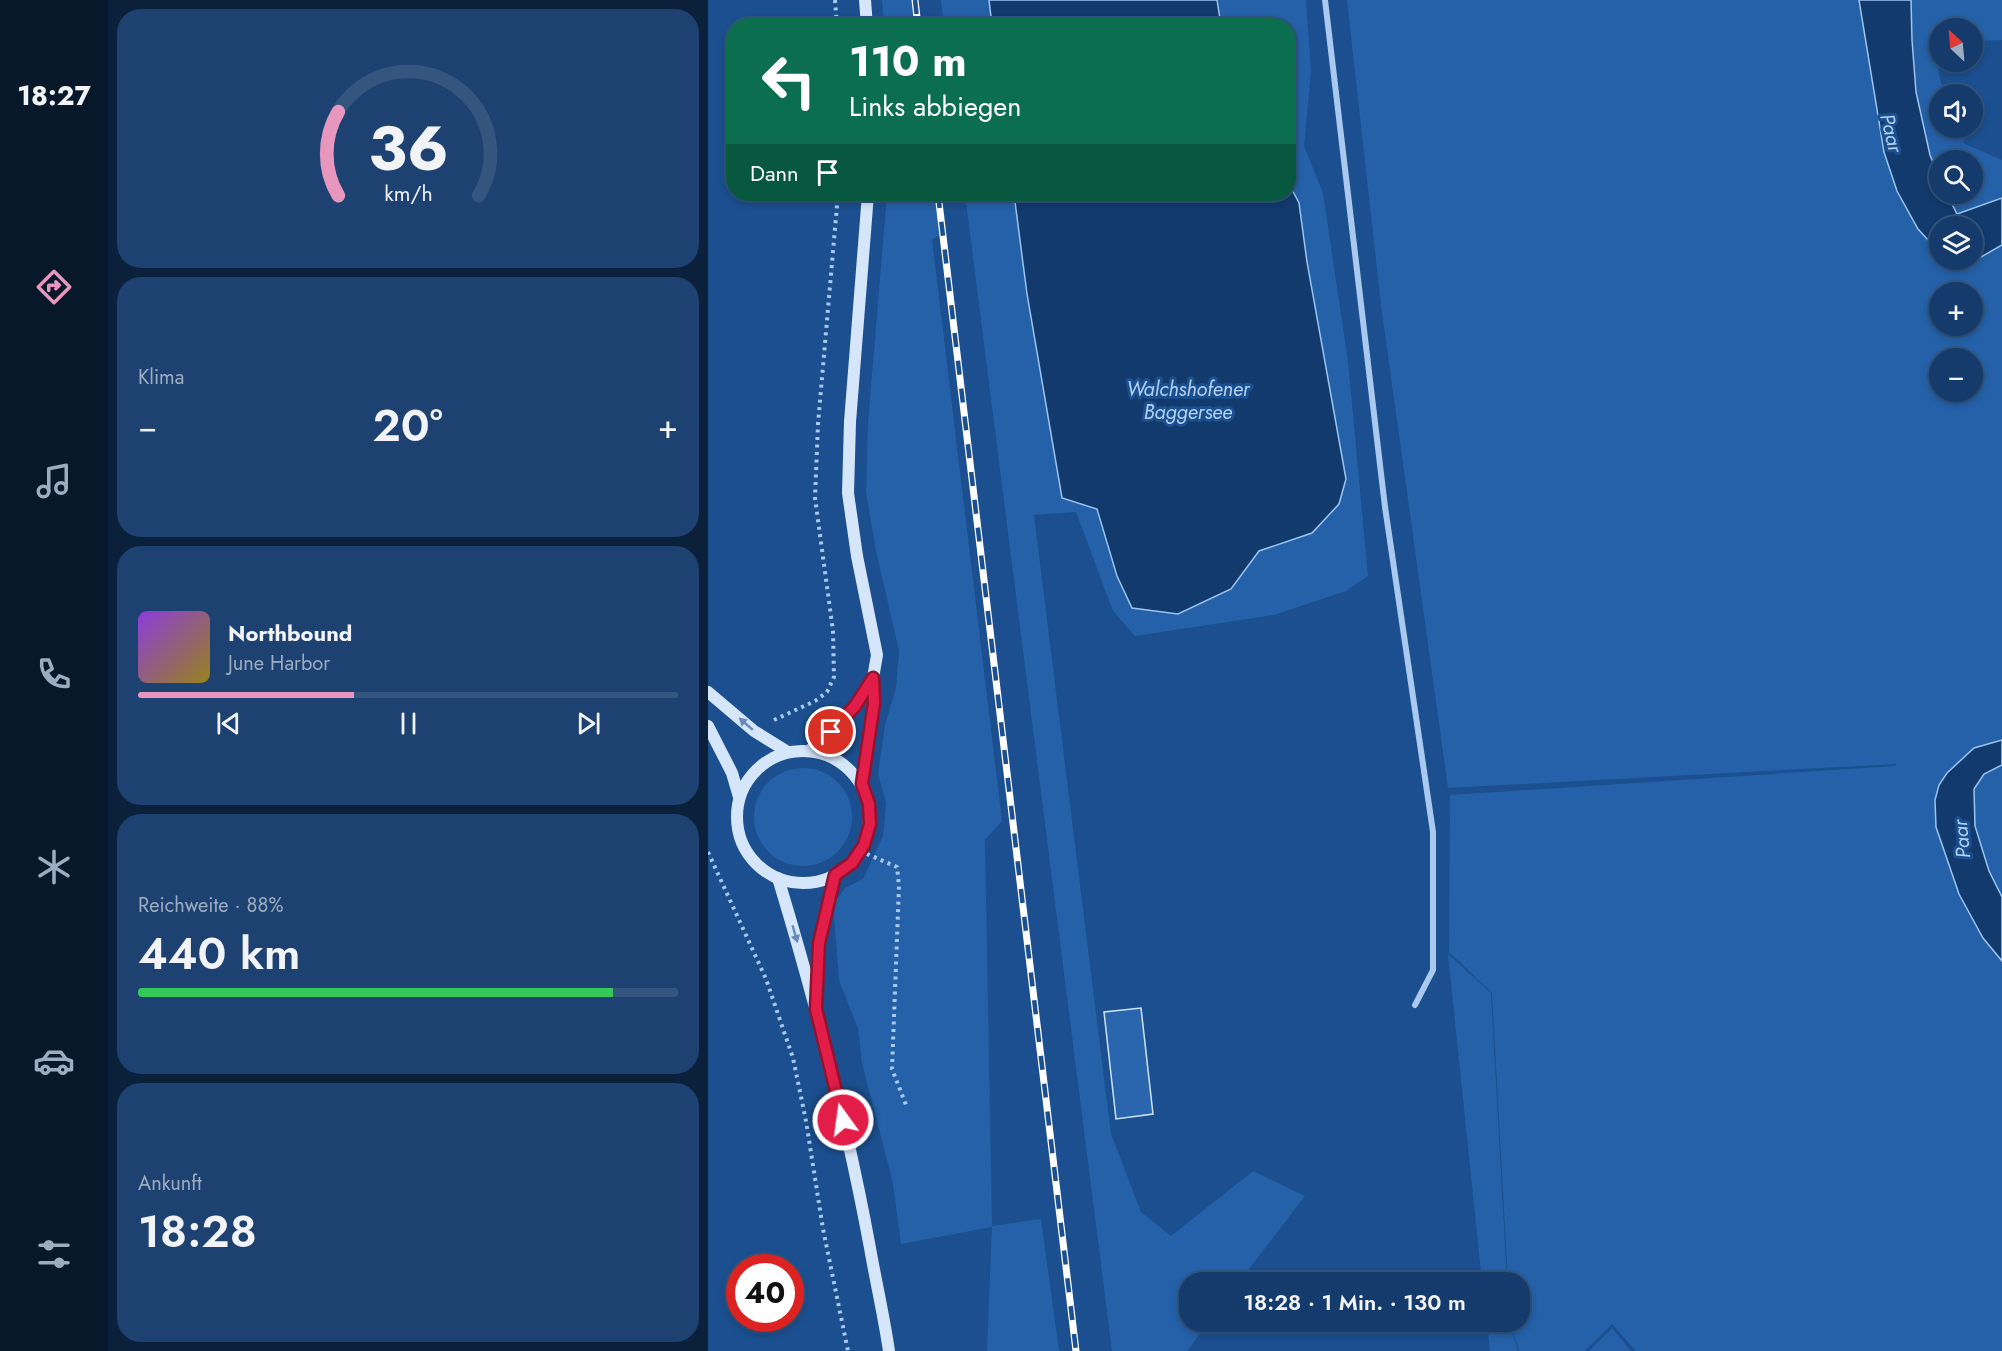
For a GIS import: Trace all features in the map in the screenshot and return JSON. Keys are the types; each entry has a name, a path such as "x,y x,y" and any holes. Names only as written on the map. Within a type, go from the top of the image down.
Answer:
{"street":[{"path":"865,0 866,18"},
{"path":"1324,0 1385,507 1433,832 1433,970 1415,1005"},
{"path":"862,784 874,703 873,678 877,656 857,556 848,493 850,422 867,201"},
{"path":"810,750 831,732 855,706 873,678"},
{"path":"708,692 754,731 788,752"},
{"path":"708,726 732,773 739,797"},
{"path":"810,750 831,756 848,767 862,784 869,804 870,824 864,845 852,863 835,875 815,882 792,883 771,875 753,861 741,842 736,819 739,797 750,776 766,760 788,752 810,750"},
{"path":"816,1009 819,943 835,875"},
{"path":"778,878 816,1009 861,1202 889,1351"}],"path":[{"path":"835,0 836,18"},
{"path":"754,731 815,701 827,692 834,677 833,631 816,498 818,424 837,201"},
{"path":"860,851 897,867 899,886 892,1069 906,1105"},
{"path":"708,852 766,979 793,1058 806,1121 823,1229 848,1351"}],"shaded area":[{"path":"882,0 915,0 917,18 883,18"},
{"path":"941,0 989,0 991,18 943,18"},
{"path":"1217,0 1306,0 1311,72 1304,146 1323,193 1348,361 1368,576 1346,591 1274,615 1135,636 1113,611 1076,512 1034,515 1111,1134 1141,1212 1171,1236 1253,1171 1305,1196 1247,1272 1179,1272 1179,1332 1201,1332 1187,1351 1112,1351 966,201 1015,201 1027,294 1117,576 1231,589 1259,551 1312,533 1307,261 1299,203 1296,197 1296,18 1220,18"},
{"path":"1347,0 2002,0 2002,40 1983,41 1983,18 1929,18 1929,72 1939,72 1941,84 1929,84 1929,138 1962,138 1965,144 1979,150 1929,150 1929,204 1983,204 1983,152 2002,160 2002,1351 1636,1351 1612,1324 1585,1351 1519,1351 1513,1332 1530,1332 1530,1272 1507,1272 1492,993 1449,952 1450,795 1895,766 1897,764 1448,788 1381,305"},
{"path":"886,201 939,201 943,235 932,239 1002,821 985,840 992,1226 1041,1219 1059,1351 987,1351 992,1227 901,1244 893,1183 862,1063 858,1029 839,980 833,905 845,888 863,879 883,836 886,803 878,774 885,725 896,688 899,651 876,551 866,492 868,423"},
{"path":"793,768 813,768 838,782 849,798 852,817 849,836 838,852 813,866 793,866 776,858 762,844 754,827 754,807 762,790 776,776"},
{"path":"1448,954 1491,993 1506,1272 1481,1272"},
{"path":"1612,1328 1631,1351 1589,1351"},
{"path":"1488,1332 1512,1332 1518,1351 1490,1351"}],"water":[{"path":"989,0 1217,0 1220,18 991,18"},
{"name":"Paar","path":"1859,0 1911,0 1916,92 1929,150 1929,204 1952,204 1957,214 2002,198 2002,245 1983,256 1983,216 1929,216 1929,241 1918,229 1897,191 1884,152"},
{"name":"Walchshofener Baggersee","path":"1296,197 1299,203 1307,262 1346,479 1339,504 1312,533 1259,551 1231,589 1178,614 1132,608 1117,576 1097,509 1062,498 1027,294 1015,201 1296,201"},
{"name":"Paar","path":"2002,740 2002,765 1984,774 1974,789 1975,826 1989,871 2002,897 2002,961 1983,938 1959,894 1936,827 1935,800 1939,785 1947,773 1974,748"}],"building":[{"path":"1141,1008 1153,1114 1116,1119 1104,1012"}],"railway":[{"path":"915,0 917,18"},
{"path":"939,201 1076,1351"}],"route":[{"path":"831,732 855,706 873,678 874,703 862,784 869,804 870,824 864,845 852,863 835,875 819,943 816,1009 843,1120"}]}
